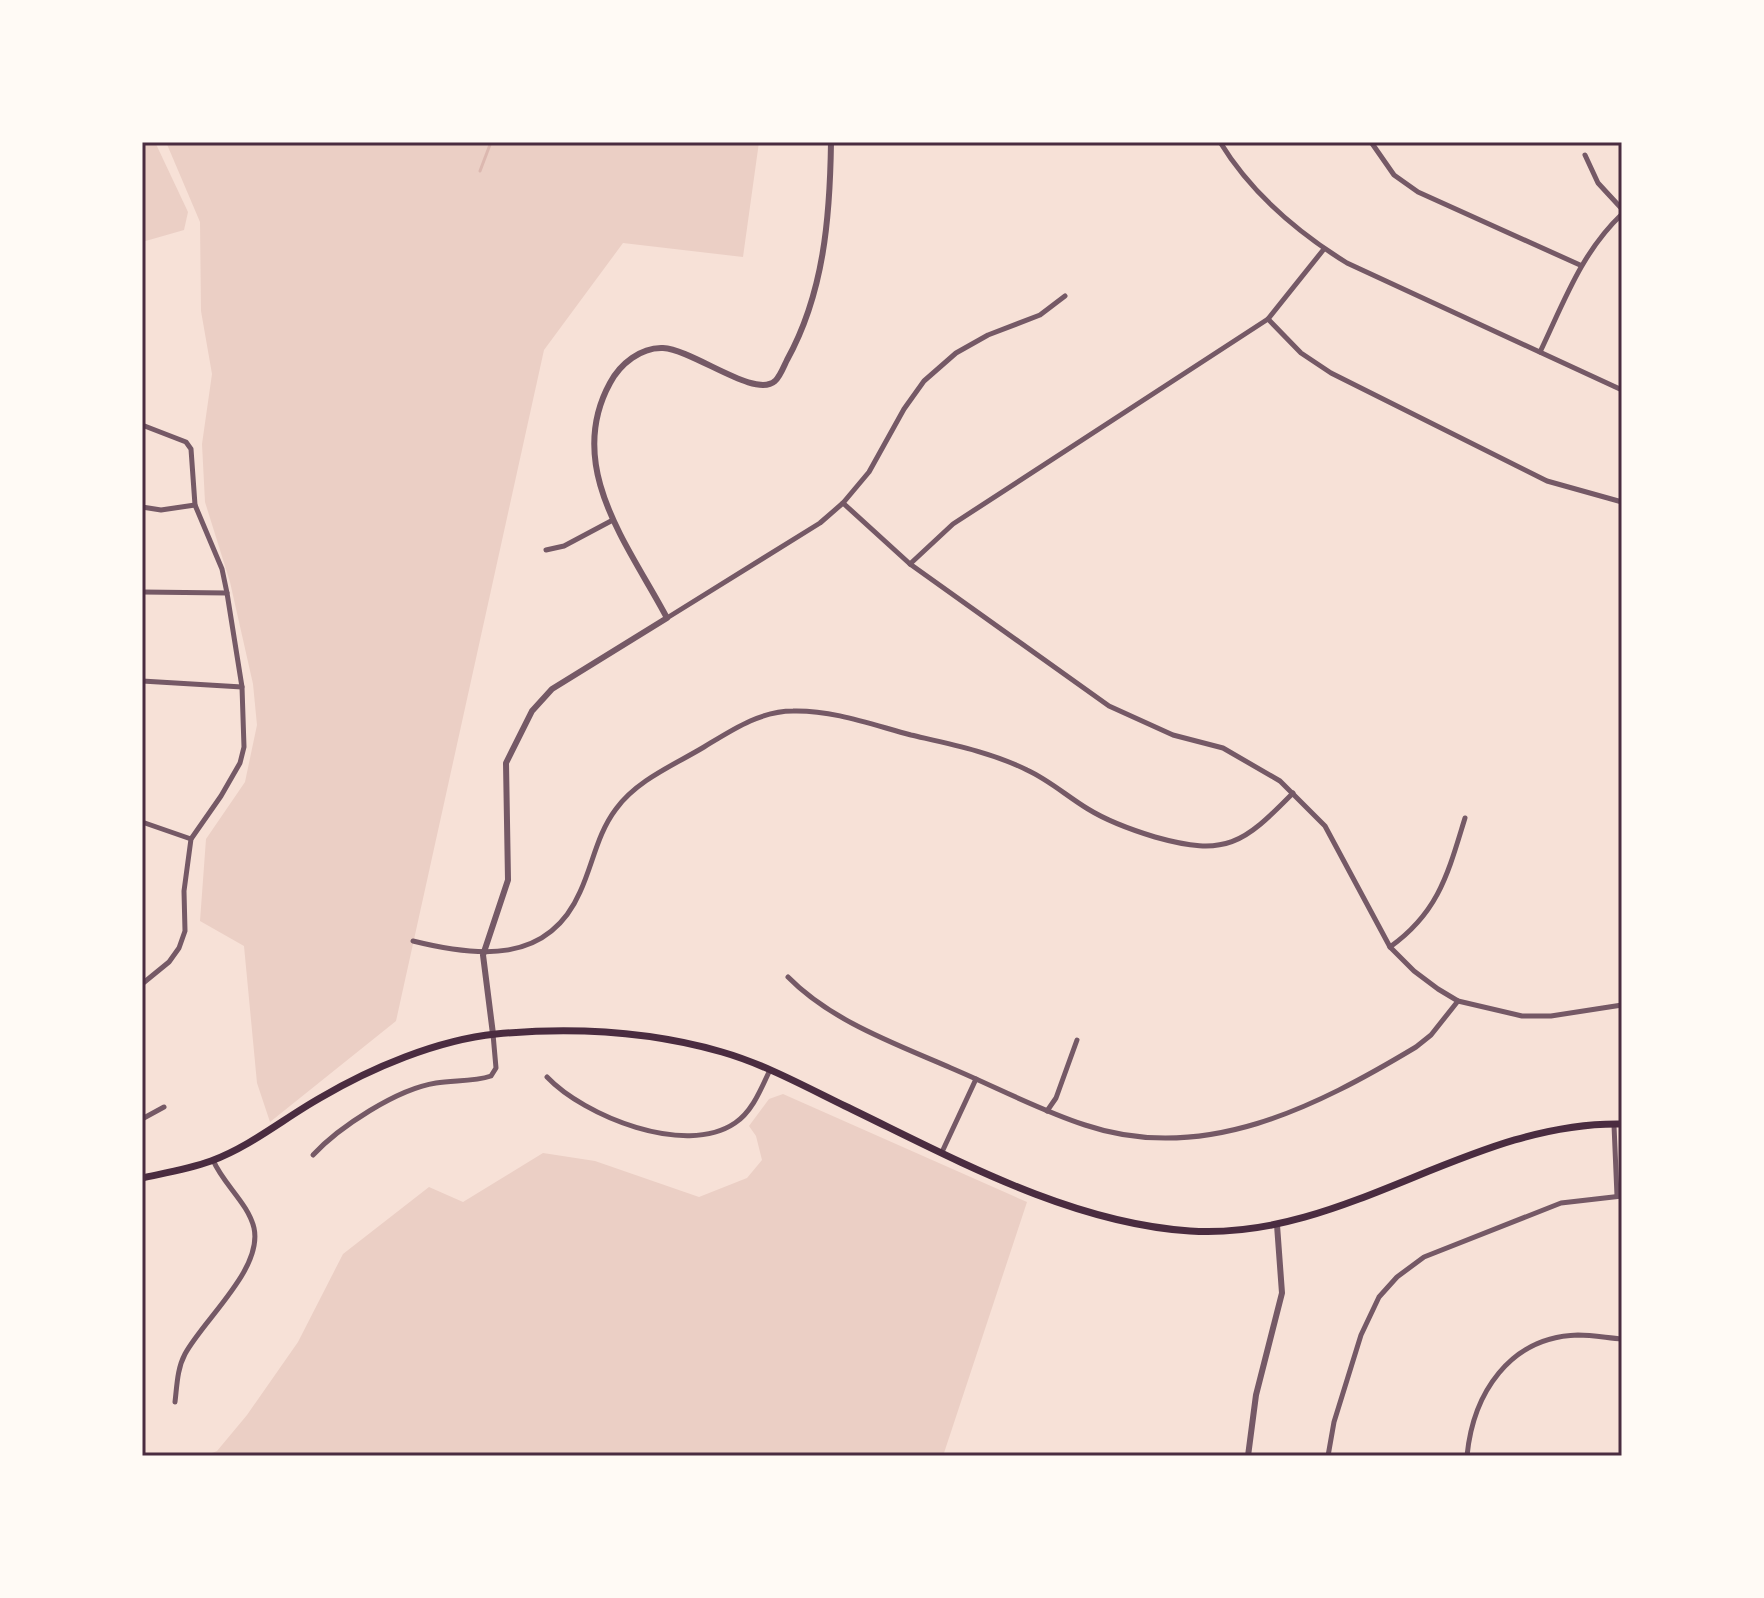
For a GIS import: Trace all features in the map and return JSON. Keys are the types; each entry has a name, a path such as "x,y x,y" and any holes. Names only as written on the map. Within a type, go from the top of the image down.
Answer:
{"main road":[{"path":"142,1178 213,1160 264,1135 356,1078 437,1047 493,1034 601,1031 665,1039 726,1053 942,1152 1082,1211 1135,1224 1190,1231 1234,1231 1277,1225 1353,1203 1485,1148 1559,1131 1618,1124"}],"street":[{"path":"667,618 611,521 598,481 595,431 602,398 617,370 636,355 662,348 696,356 745,383 761,387 776,381 797,342 818,278 830,214 831,142"},
{"path":"1220,142 1252,189 1324,249 1347,263 1622,390"},
{"path":"1371,142 1394,175 1418,192 1580,265"},
{"path":"1540,352 1580,265 1601,234 1622,212 1598,183 1585,155"},
{"path":"910,564 953,524 1268,319 1324,249"},
{"path":"313,1155 333,1133 384,1104 432,1083 491,1076 496,1068 483,955 508,880 506,763 532,711 552,689 820,523 843,503 869,472 904,409 924,381 956,353 988,335 1040,315 1065,296"},
{"path":"1268,319 1301,353 1331,373 1547,481 1622,502"},
{"path":"142,425 186,442 191,449 195,505 222,569 227,593 246,727 240,763 191,839 184,891 185,931 169,962 142,984"},
{"path":"843,503 910,564 1109,706 1173,735 1223,748 1248,760 1293,793 1325,826 1390,947 1414,971 1458,1001 1522,1016 1551,1016 1622,1005"},
{"path":"142,507 161,510 195,505"},
{"path":"546,550 564,546 611,521"},
{"path":"142,592 227,593"},
{"path":"142,681 242,687"},
{"path":"413,941 483,955 525,947 559,922 579,895 598,838 614,811 634,789 742,724 786,711 840,716 981,752 1027,770 1090,810 1131,830 1193,848 1239,839 1262,824 1293,793"},
{"path":"1390,947 1420,921 1437,899 1465,818"},
{"path":"142,822 191,839"},
{"path":"788,977 809,998 891,1042 1047,1111 1087,1126 1129,1136 1172,1139 1227,1133 1298,1110 1382,1068 1431,1035 1458,1001"},
{"path":"1047,1111 1056,1098 1077,1040"},
{"path":"547,1077 563,1095 641,1129 679,1138 713,1133 735,1123 750,1108 769,1072"},
{"path":"942,1152 976,1079"},
{"path":"142,1119 164,1107"},
{"path":"1328,1456 1334,1422 1361,1335 1379,1297 1397,1277 1424,1257 1561,1203 1619,1196 1618,1124"},
{"path":"175,1402 178,1373 185,1355 244,1270 256,1241 251,1219 221,1179 213,1160"},
{"path":"1248,1456 1256,1395 1282,1293 1277,1225"},
{"path":"1467,1456 1470,1428 1478,1402 1495,1377 1518,1355 1548,1341 1577,1335 1622,1339"}],"shaded area":[{"path":"142,142 155,142 188,212 184,230 142,242"},
{"path":"166,142 759,142 743,257 623,243 544,350 396,1021 270,1122 257,1083 244,946 200,921 206,839 245,782 257,725 253,684 230,582 205,502 202,444 212,374 201,311 200,222"},
{"path":"783,1094 1027,1202 943,1456 205,1456 217,1451 247,1415 298,1342 343,1254 429,1187 463,1202 543,1153 595,1161 699,1197 747,1178 762,1160 756,1136 749,1126 769,1099"}],"waterway":[{"path":"480,171 491,142"}]}
